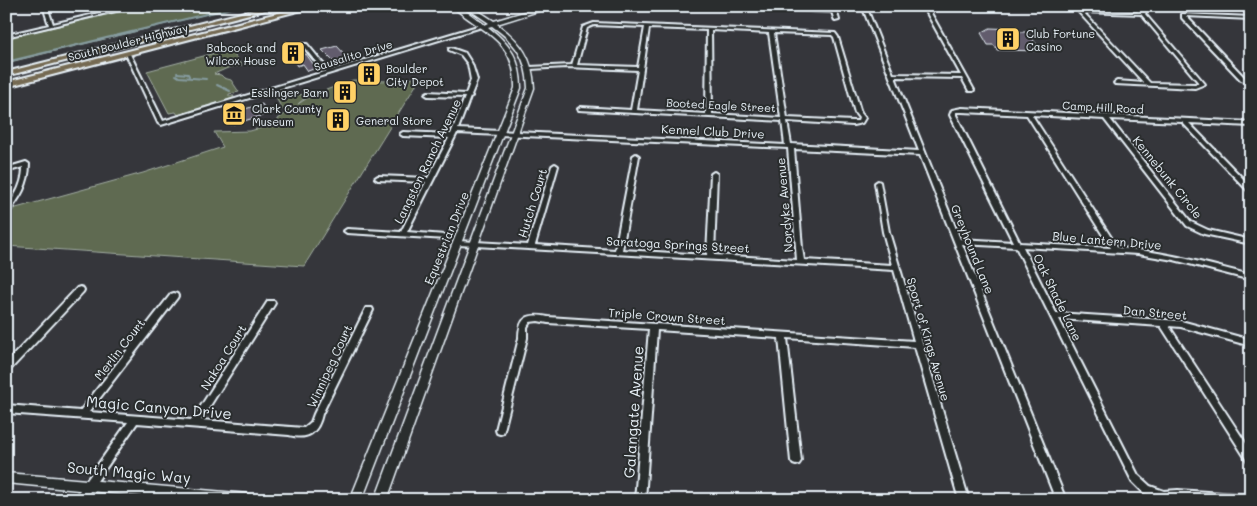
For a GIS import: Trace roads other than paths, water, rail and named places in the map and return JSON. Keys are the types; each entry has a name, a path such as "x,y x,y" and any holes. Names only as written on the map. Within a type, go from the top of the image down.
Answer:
{"main road":[{"name":"South Boulder Highway","path":"6,74 278,6"},
{"name":"South Boulder Highway","path":"6,85 314,6"}],"street":[{"path":"45,6 51,25"},
{"path":"106,6 109,12"},
{"path":"6,36 134,6"},
{"name":"Equestrian Drive","path":"381,500 516,133 529,96 532,79 530,68 518,46 488,25 455,6"},
{"name":"Equestrian Drive","path":"356,500 518,88 518,73 515,61 508,48 488,25 467,6"},
{"name":"Sausalito Drive","path":"128,54 161,123 551,6"},
{"path":"713,6 833,8 837,20"},
{"name":"Greyhound Lane","path":"864,6 1061,500"},
{"path":"925,6 971,90"},
{"path":"1075,6 1148,84"},
{"path":"1117,83 1202,85 1201,80 1136,6"},
{"path":"1080,11 1144,13"},
{"path":"1251,22 1248,18 1184,15 1243,79 1251,83"},
{"path":"574,66 585,27 589,24 771,31"},
{"path":"634,111 647,26"},
{"path":"709,29 709,115"},
{"name":"Booted Eagle Street","path":"581,109 860,122 862,118 858,113 836,37 833,34 771,31"},
{"name":"Nordyke Avenue","path":"771,31 796,182 795,218 801,262"},
{"path":"305,45 323,67 322,69 328,73"},
{"name":"Langston Ranch Avenue","path":"403,234 453,134 474,80 470,64 463,54 451,49"},
{"path":"530,68 574,66 641,69"},
{"path":"892,75 964,77"},
{"path":"428,94 469,96"},
{"name":"Camp Hill Road","path":"954,110 1251,124"},
{"name":"Oak Shade Lane","path":"954,110 953,115 1135,478 1147,490 1164,495 1178,494 1251,500"},
{"path":"1029,114 1116,250"},
{"name":"Kennebunk Circle","path":"1106,118 1189,224 1206,232 1251,242"},
{"path":"1184,121 1251,191"},
{"name":"Kennel Club Drive","path":"403,134 502,132 923,153"},
{"path":"618,252 636,156"},
{"path":"6,170 26,164 25,182 22,190 6,212"},
{"name":"Hutch Court","path":"531,247 555,166"},
{"path":"710,257 714,174"},
{"path":"378,178 430,180"},
{"name":"Sport of Kings Avenue","path":"878,183 886,232 964,500"},
{"path":"347,231 445,237"},
{"name":"Blue Lantern Drive","path":"958,241 1116,250 1174,258 1251,278"},
{"name":"Saratoga Springs Street","path":"458,243 897,268"},
{"path":"6,369 80,290"},
{"name":"Merlin Court","path":"82,415 174,296"},
{"name":"Nakoa Court","path":"194,424 271,303"},
{"name":"Winnipeg Court","path":"309,431 316,423 318,414 368,310"},
{"name":"Dan Street","path":"1055,316 1195,327 1251,343"},
{"name":"Triple Crown Street","path":"500,430 523,338 523,327 528,320 538,318 919,344"},
{"path":"1163,323 1251,459"},
{"name":"Galangate Avenue","path":"640,500 653,327"},
{"path":"783,335 796,461"},
{"name":"Magic Canyon Drive","path":"6,409 289,431 298,434 309,431"},
{"path":"78,500 135,419"},
{"name":"South Magic Way","path":"6,478 248,500"}],"waterway":[{"path":"6,62 240,6"},
{"path":"177,73 188,74 189,76"},
{"path":"176,75 179,77 206,79"},
{"path":"217,85 230,91"}],"place":[{"name":"Club Fortune Casino","path":"1008,39"},
{"name":"Babcock and Wilcox House","path":"293,53"},
{"name":"Boulder City Depot","path":"369,74"},
{"name":"Esslinger Barn","path":"345,92"},
{"name":"Clark County Museum","path":"234,114"},
{"name":"General Store","path":"338,120"}]}
